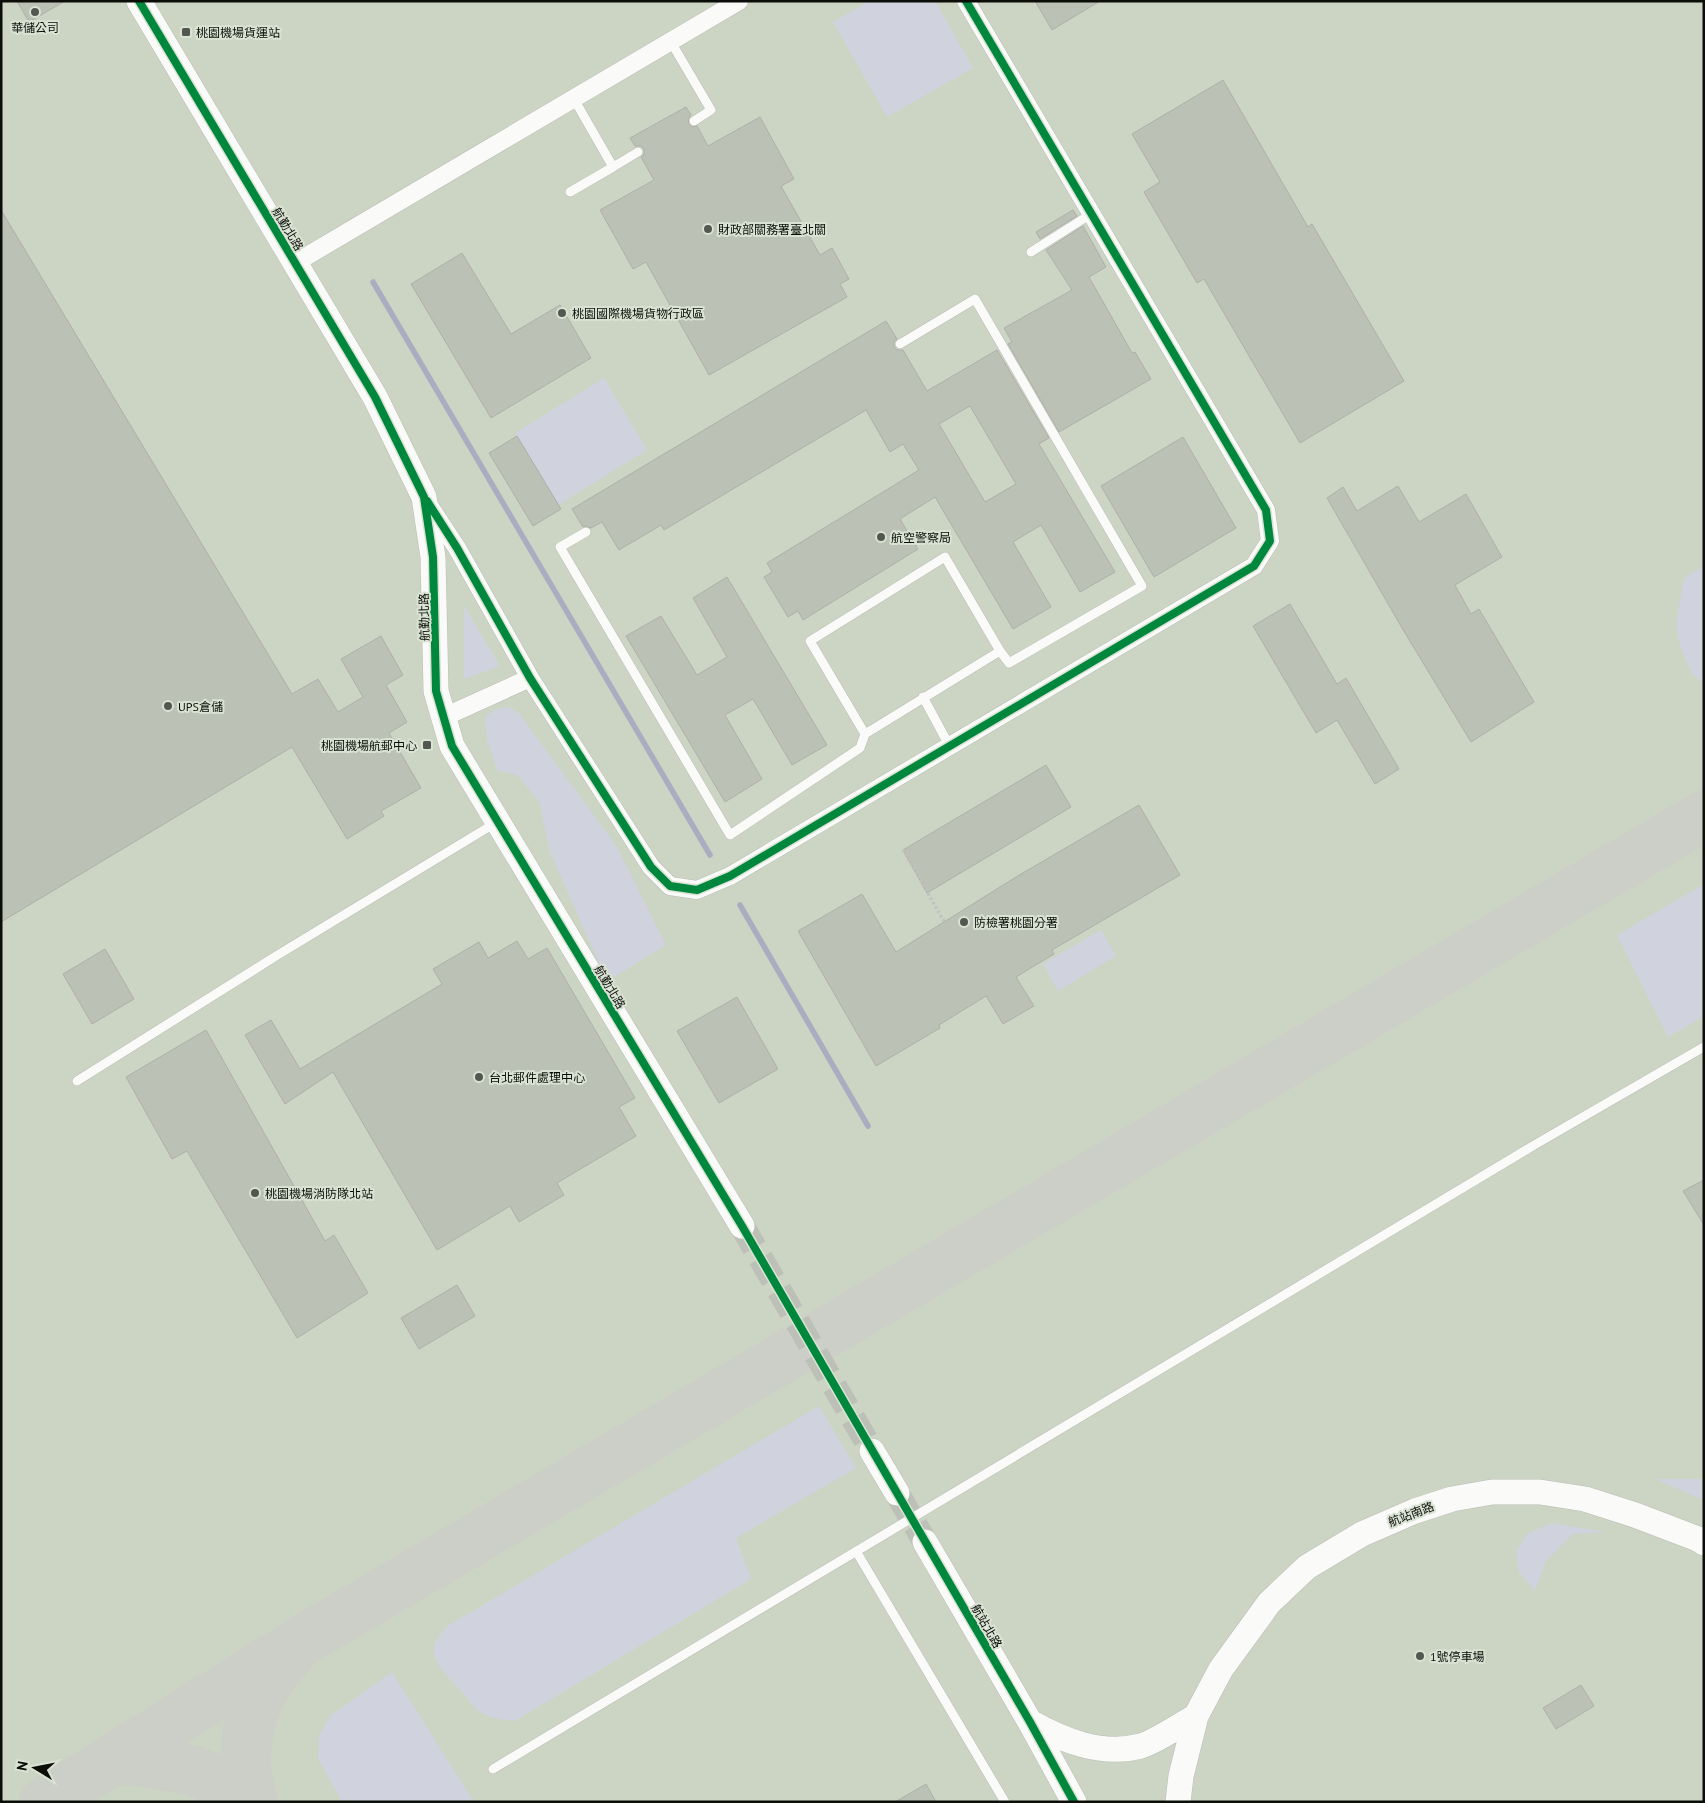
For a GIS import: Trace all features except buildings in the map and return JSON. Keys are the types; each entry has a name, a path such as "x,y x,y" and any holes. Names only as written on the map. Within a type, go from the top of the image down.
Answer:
{"street":[{"name":"航勤北路","path":"139,1 375,397 424,497 433,557 436,691 452,746 742,1226"},
{"path":"295,263 739,1"},
{"path":"424,497 457,548 530,678 650,867 670,886 697,890 730,876 1254,566 1270,541 1266,510 966,1"},
{"path":"444,716 530,678"},
{"path":"872,1451 896,1493"},
{"name":"航站南路","path":"1196,1716 1221,1669 1269,1603 1307,1567 1362,1534 1415,1511 1452,1499 1492,1492 1540,1492 1585,1499 1635,1515 1704,1543"},
{"name":"航站北路","path":"925,1542 1030,1722 1074,1802"},
{"path":"1030,1722 1052,1734 1077,1744 1114,1750 1142,1745 1196,1716"},
{"path":"1178,1802 1180,1776 1196,1716"}],"lane":[{"path":"671,42 711,110 694,121"},
{"path":"574,98 613,167"},
{"path":"570,192 638,152"},
{"path":"1031,252 1091,214"},
{"path":"865,734 810,641 945,557 1008,663 1142,586 975,299 900,344"},
{"path":"586,532 560,547 730,835 860,748 865,734 1000,651"},
{"path":"923,697 950,746"},
{"path":"77,1081 276,956 497,822"},
{"path":"493,1769 1536,1144 1704,1048"},
{"path":"856,1551 1005,1802"}],"path":[{"path":"903,850 945,923"}],"shaded area":[{"path":"1,1 1704,1 1704,1802 1,1802"},
{"path":"869,1 935,1 973,68 887,117 833,22"},
{"path":"604,378 647,450 558,505 515,433"},
{"path":"1704,566 1704,684 1692,674 1680,646 1676,624 1684,578"},
{"path":"464,606 500,666 464,679"},
{"path":"507,707 518,712 617,847 666,945 607,981 550,852 540,803 517,775 498,771 487,740 485,717 494,710"},
{"path":"1704,884 1704,1016 1668,1037 1617,935"},
{"path":"1101,930 1116,956 1058,991 1043,964"},
{"path":"819,1406 856,1468 736,1538 751,1579 515,1721 493,1718 479,1711 440,1667 434,1652 435,1644 449,1625"},
{"path":"1655,1479 1704,1479 1704,1500"},
{"path":"1551,1523 1606,1532 1573,1534 1546,1561 1535,1591 1519,1572 1516,1552 1527,1534"},
{"path":"392,1672 474,1802 342,1802 318,1758 319,1736 330,1716"}],"waterway":[{"path":"373,282 710,855"},
{"path":"740,905 868,1126"}],"taxiway":[{"path":"45,1802 305,1639 1704,816"},
{"path":"252,1802 246,1767 246,1751 251,1721 261,1693 278,1667 289,1655"},
{"path":"115,1758 157,1763 199,1773 227,1787 241,1802"}],"tunnel":[{"path":"742,1226 872,1451"},
{"path":"897,1493 925,1542"}],"cycle path":[{"path":"139,1 375,397 424,497 433,557 436,691 452,746 742,1226 1030,1722 1074,1802"},
{"path":"427,501 457,548 530,678 651,867 670,886 697,890 730,876 1254,566 1270,541 1266,510 966,1"}],"place":[{"name":"華儲公司","path":"35,12"},
{"name":"桃園機場貨運站","path":"186,32"},
{"name":"財政部關務署臺北關","path":"708,229"},
{"name":"桃園國際機場貨物行政區","path":"562,313"},
{"name":"航空警察局","path":"881,537"},
{"name":"UPS倉儲","path":"168,706"},
{"name":"桃園機場航郵中心","path":"427,745"},
{"name":"防檢署桃園分署","path":"964,922"},
{"name":"台北郵件處理中心","path":"479,1077"},
{"name":"桃園機場消防隊北站","path":"255,1193"},
{"name":"1號停車場","path":"1420,1656"}]}
